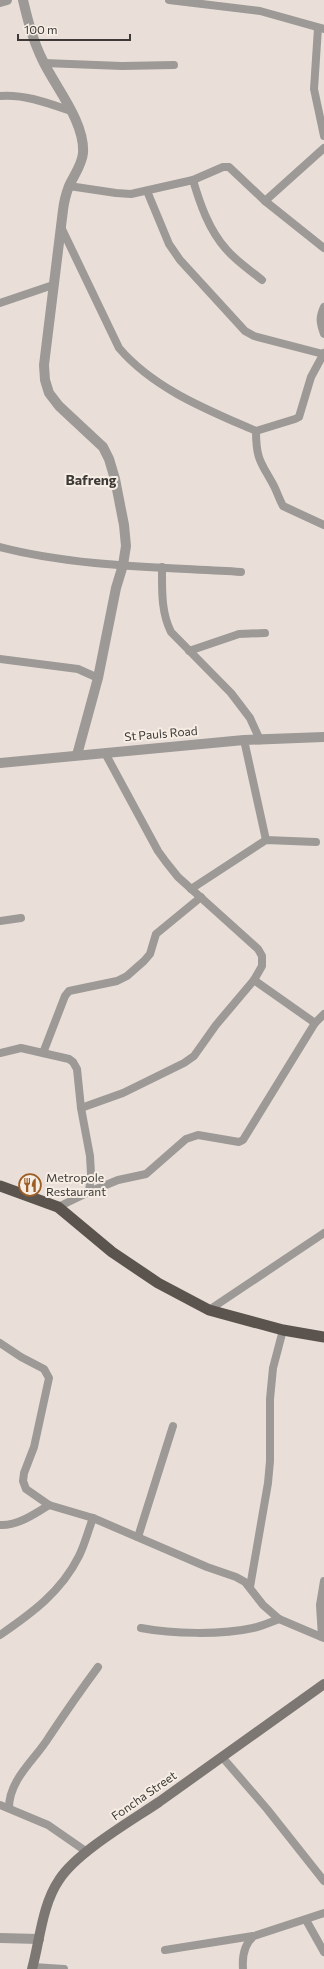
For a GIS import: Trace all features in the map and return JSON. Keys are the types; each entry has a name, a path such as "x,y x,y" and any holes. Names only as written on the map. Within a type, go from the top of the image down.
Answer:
{"highway":[{"path":"0,1186 58,1207 112,1252 158,1283 209,1310 283,1330 324,1337"}],"main road":[{"name":"Foncha Street","path":"33,1968 46,1910 56,1886 66,1871 87,1852 223,1758 324,1684"}],"street":[{"path":"0,2 7,0"},
{"path":"23,0 30,30 44,63 80,130 83,154 65,197 53,285 44,365 44,380 49,392 59,406 103,446 110,459 124,526 126,546 98,678 77,755"},
{"path":"168,0 260,11 321,28 314,89 324,136"},
{"path":"44,63 122,66 174,65"},
{"path":"0,96 8,95 39,100 70,111"},
{"path":"265,201 324,148"},
{"path":"69,186 116,194 131,194 193,180 223,167 229,167 265,201 324,248"},
{"path":"193,180 199,202 226,249 262,280"},
{"path":"61,227 111,333 119,348 129,360 150,377 194,404 256,431 295,419 299,416 311,376 323,354 254,336 245,331 197,281 169,244 147,191"},
{"path":"0,303 53,285"},
{"path":"324,308 320,316 320,324 324,334"},
{"path":"256,431 256,449 259,461 275,488 283,506 324,525"},
{"path":"0,547 30,555 123,565 241,572"},
{"path":"162,567 163,608 166,621 171,632 231,693 250,718 260,740"},
{"path":"189,651 239,634 265,633"},
{"path":"0,658 78,669 98,678"},
{"name":"St Pauls Road","path":"0,763 244,740 324,737"},
{"path":"244,740 266,840"},
{"path":"81,1108 123,1093 184,1063 194,1056 216,1025 254,980 262,966 262,956 258,949 178,877 158,851 105,753"},
{"path":"191,889 266,840 316,842"},
{"path":"43,1053 65,996 69,990 117,981 127,976 144,962 150,954 156,934 200,897"},
{"path":"0,921 21,918"},
{"path":"254,980 315,1023"},
{"path":"58,1207 118,1180 146,1174 186,1139 192,1136 198,1135 239,1142 243,1140 315,1023 324,1014"},
{"path":"0,1053 21,1048 68,1059 73,1062 77,1069 81,1108 90,1156 91,1174 89,1192"},
{"path":"209,1310 324,1233"},
{"path":"250,1587 268,1484 270,1462 270,1399 273,1368 283,1330"},
{"path":"0,1343 44,1370 49,1378 34,1446 24,1472 23,1481 26,1489 49,1505 93,1518 207,1567 236,1577 250,1587 263,1605 279,1619 323,1637 320,1605 324,1581"},
{"path":"138,1537 173,1426"},
{"path":"0,1525 11,1524 49,1505"},
{"path":"0,1635 30,1615 53,1595 79,1555 93,1518"},
{"path":"141,1628 166,1632 220,1632 255,1627 279,1619"},
{"path":"9,1808 9,1798 16,1782 49,1738 58,1722 98,1667"},
{"path":"223,1758 267,1809 324,1881"},
{"path":"0,1804 48,1825 87,1852"},
{"path":"165,1950 254,1936 324,1913"},
{"path":"306,1920 324,1952"},
{"path":"243,1969 244,1950 249,1940 254,1936"},
{"path":"0,1938 39,1939"},
{"path":"33,1968 64,1969"}],"place":[{"name":"Metropole Restaurant","path":"30,1185"}],"district":[{"name":"Bafreng","path":"91,480"}]}
